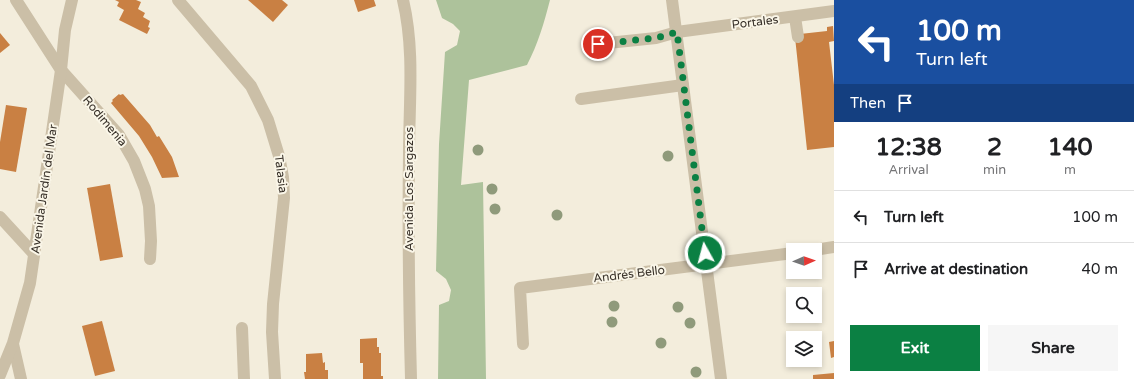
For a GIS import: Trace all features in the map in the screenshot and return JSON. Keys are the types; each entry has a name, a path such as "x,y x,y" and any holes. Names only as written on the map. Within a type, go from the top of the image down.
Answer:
{"street":[{"name":"Rodimenia","path":"16,0 61,70 119,135 134,161 145,189 149,206 151,241 150,259"},
{"name":"Avenida Jardín del Mar","path":"0,375 13,343 28,294 61,70 65,30 72,0"},
{"name":"Talasia","path":"178,0 251,86 268,120 278,149 283,177 284,198 272,325 276,379"},
{"name":"Avenida Los Sargazos","path":"403,0 409,36 411,82 409,224 411,379"},
{"path":"672,0 721,379"},
{"name":"Portales","path":"598,44 656,38 677,32 834,11"},
{"path":"795,17 798,37"},
{"path":"581,99 684,85"},
{"path":"0,217 34,254"},
{"path":"822,249 834,247"},
{"name":"Andrés Bello","path":"523,344 520,288 786,254"},
{"path":"242,328 244,379"},
{"path":"13,343 21,379"}],"green space":[{"path":"436,0 550,0 540,33 527,65 469,80 461,185 483,182 486,379 438,379 439,305 449,301 451,290 446,279 436,271 439,144 445,52 457,45 460,31 453,24 442,18"}],"building":[{"path":"115,0 136,0 141,2 138,9 145,13 143,17 150,21 148,27 150,28 147,34 119,20 124,10 117,6 119,2"},
{"path":"248,0 282,0 288,5 273,22"},
{"path":"354,0 374,0 376,6 358,12"},
{"path":"833,26 834,41 829,42 834,85 834,147 807,150 795,37 800,34 827,31 827,27"},
{"path":"0,33 10,45 0,53"},
{"path":"119,94 123,94 150,125 157,137 159,136 172,157 179,177 162,178 152,157 139,136 111,103 113,101 112,100"},
{"path":"6,105 27,108 16,172 0,169 0,142"},
{"path":"110,184 123,257 100,261 87,188"},
{"path":"102,321 115,371 95,376 82,326"},
{"path":"377,338 377,347 379,347 379,353 381,353 381,376 383,376 383,379 363,379 363,363 360,363 360,339"},
{"path":"834,341 834,357 831,358 829,342"},
{"path":"322,353 323,363 325,362 325,370 328,370 328,379 305,379 304,372 306,372 306,354"},
{"path":"834,373 834,379 813,379 813,375"}],"route":[{"path":"598,44 656,38 677,32 705,253"}]}
